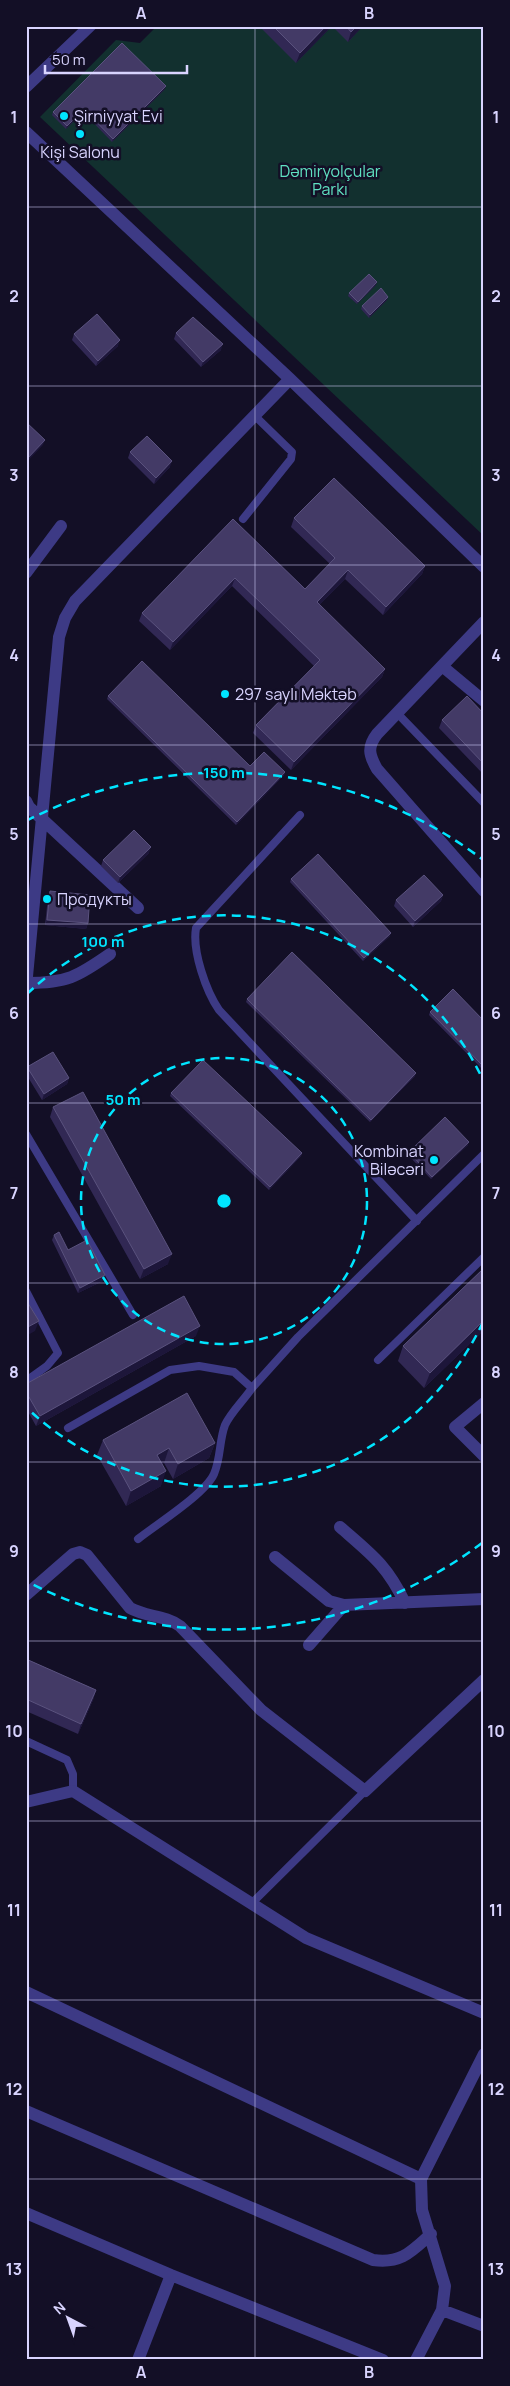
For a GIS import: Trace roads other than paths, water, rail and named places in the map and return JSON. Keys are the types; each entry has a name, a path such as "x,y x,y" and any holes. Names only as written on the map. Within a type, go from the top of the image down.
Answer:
{"street":[{"path":"26,87 90,26"},
{"path":"26,132 290,379 484,567"},
{"path":"110,954 79,976 56,983 26,985 30,920 42,819 59,637 65,618 76,601 290,379"},
{"path":"26,572 60,526"},
{"path":"484,622 397,713 371,742 369,749 377,769 484,891"},
{"path":"442,666 484,701"},
{"path":"26,801 29,807 138,908"},
{"path":"484,1403 455,1427 484,1456"},
{"path":"340,1527 378,1560 393,1578 405,1603"},
{"path":"26,1595 73,1554 80,1552 86,1555 130,1608 137,1612 172,1620 180,1626 261,1710 365,1791 484,1680"},
{"path":"275,1557 329,1601 344,1605 484,1599"},
{"path":"309,1645 344,1605"},
{"path":"26,1802 74,1791 306,1938 484,2013"},
{"path":"26,1992 421,2179"},
{"path":"416,2360 442,2310 445,2286 422,2210 421,2179 484,2054"},
{"path":"26,2111 373,2260 388,2262 407,2255 430,2234"},
{"path":"26,2213 171,2275 383,2360"},
{"path":"138,2360 171,2275"},
{"path":"442,2310 484,2326"}],"lane":[{"path":"243,519 292,459 292,452 255,416"},
{"path":"397,713 484,802"},
{"path":"300,815 196,928 194,942 211,998 219,1010 416,1221"},
{"path":"26,1134 132,1315"},
{"path":"138,1539 202,1489 214,1475 226,1424 252,1388 298,1337 484,1154"},
{"path":"378,1360 484,1257"},
{"path":"26,1290 58,1353 47,1366 26,1381"},
{"path":"68,1428 170,1370 199,1366 234,1372 252,1388"},
{"path":"26,1741 67,1760 73,1774 74,1791"},
{"path":"252,1903 365,1791"}],"place":[{"name":"Şirniyyat Evi","path":"64,116"},
{"name":"Kişi Salonu","path":"80,134"},
{"name":"297 saylı Məktəb","path":"225,694"},
{"name":"Продукты","path":"47,899"},
{"name":"Kombinat Biləcəri","path":"434,1160"}],"park label":[{"name":"Dəmiryolçular Parkı","path":"330,180"}]}
